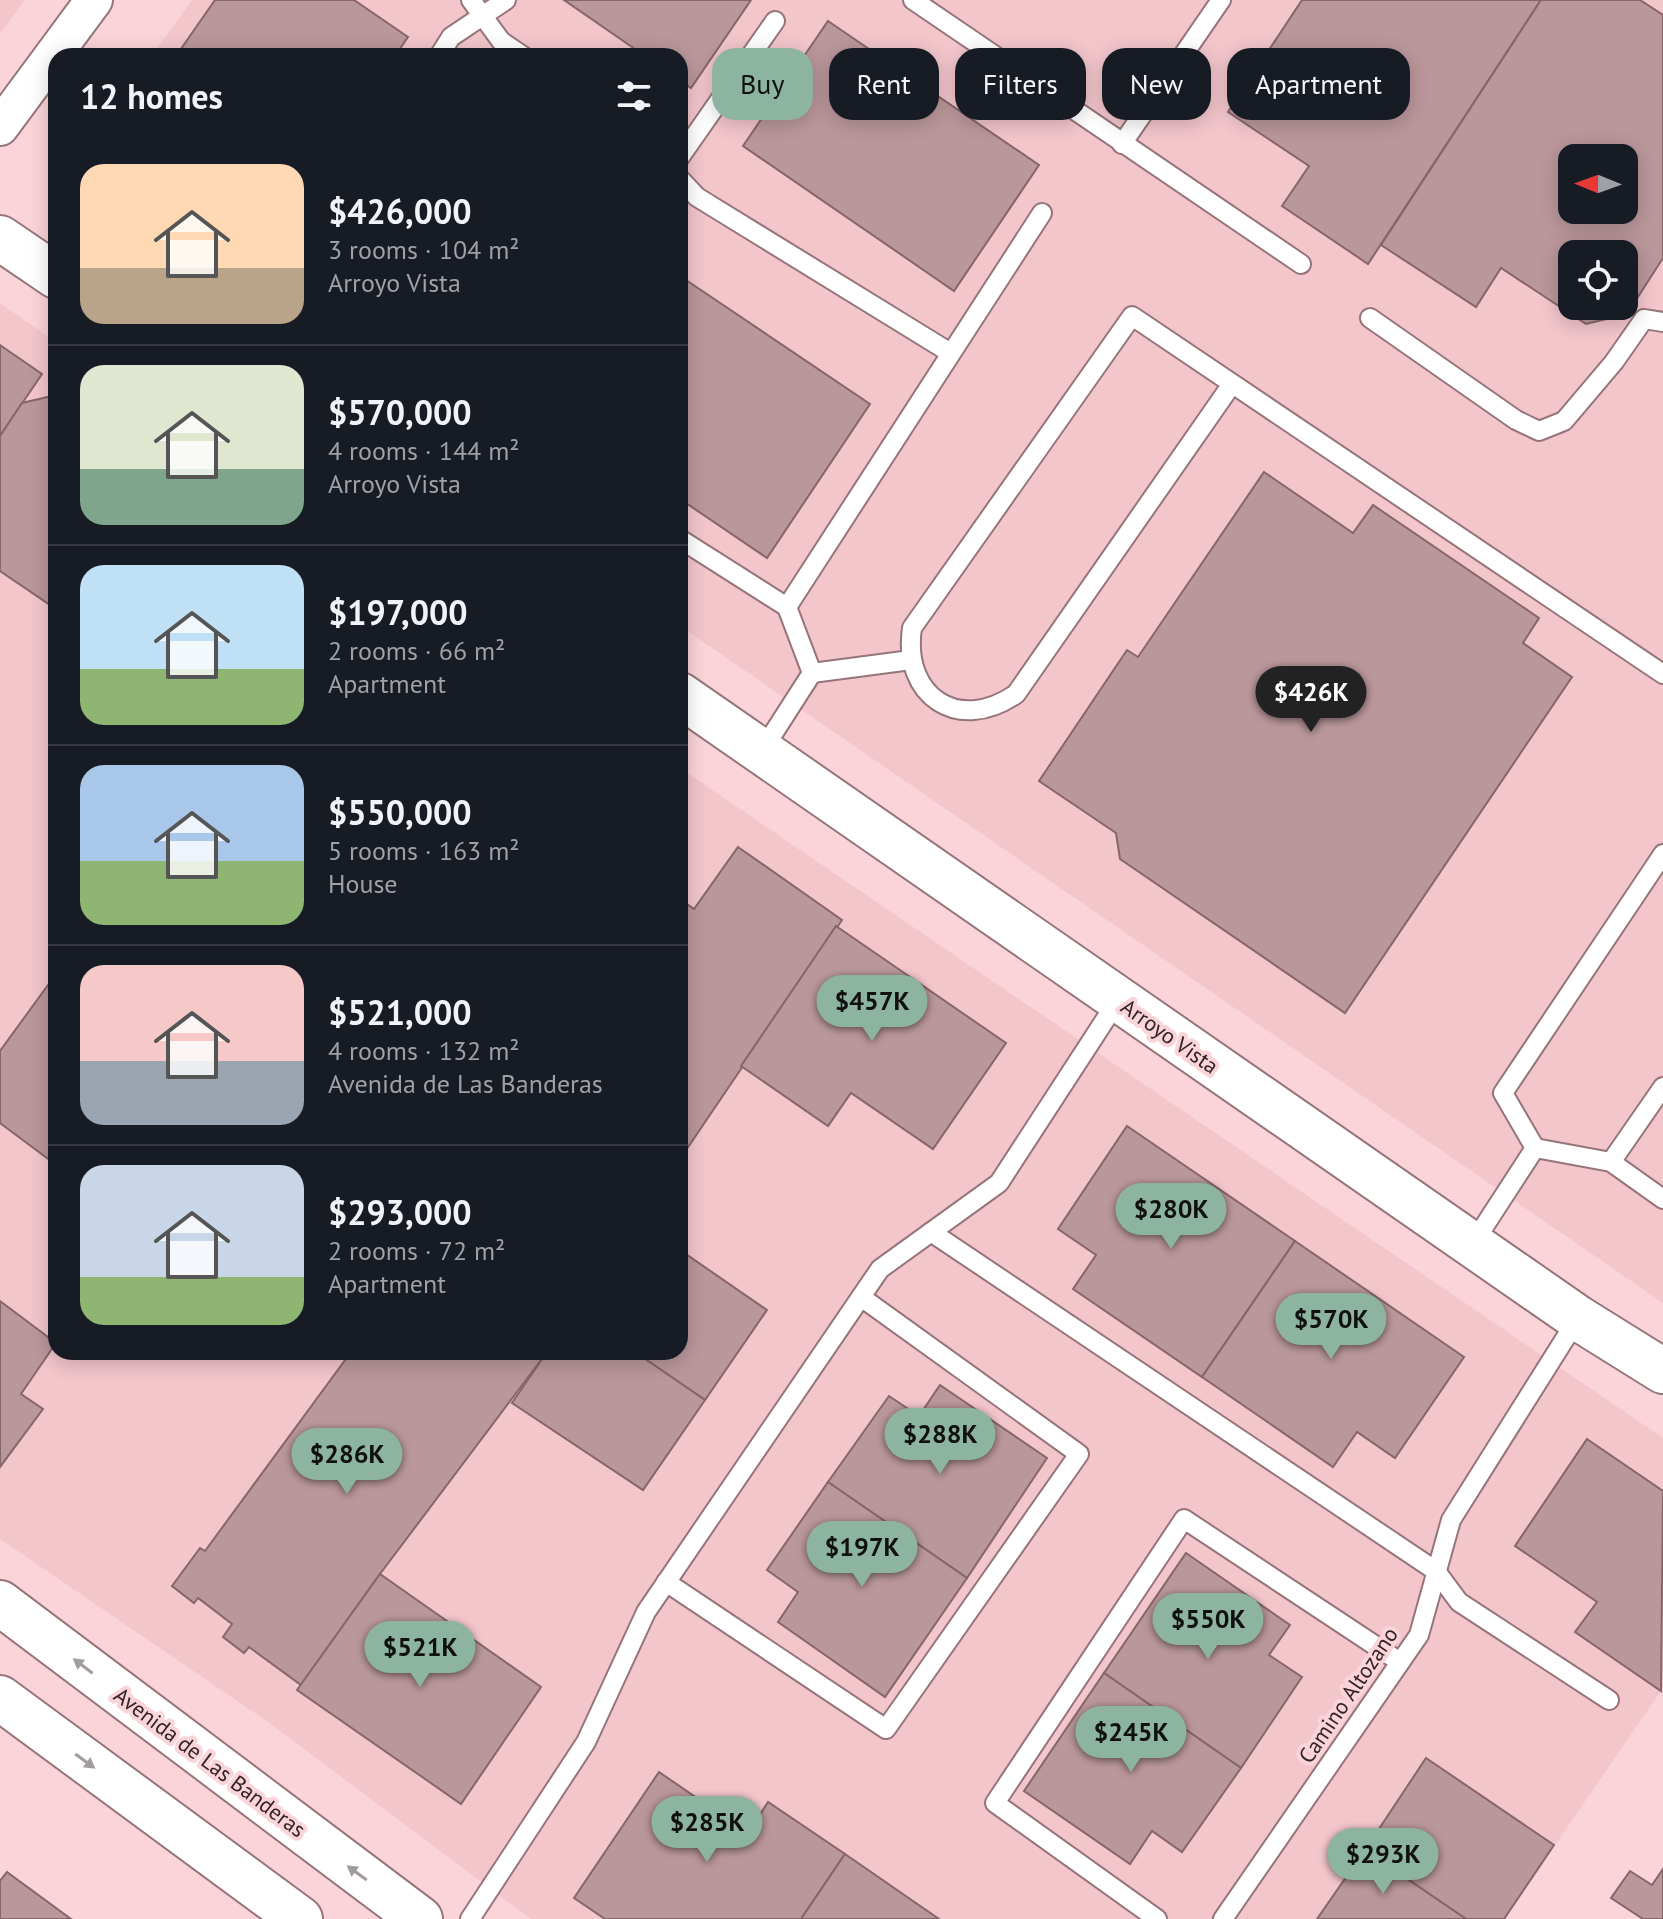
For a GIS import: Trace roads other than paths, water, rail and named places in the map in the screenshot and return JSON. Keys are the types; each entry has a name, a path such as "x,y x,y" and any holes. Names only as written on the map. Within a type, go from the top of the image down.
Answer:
{"main road":[{"path":"0,238 48,271"},
{"name":"Arroyo Vista","path":"688,700 1578,1318 1663,1371"},
{"name":"Avenida de Las Banderas","path":"0,1603 420,1919"},
{"path":"0,1698 300,1919"}],"street":[{"path":"58,48 94,0"},
{"path":"0,127 48,62"}],"lane":[{"path":"471,0 501,41 511,48"},
{"path":"444,48 451,37 506,0"},
{"path":"913,0 1301,264"},
{"path":"1122,144 1221,0"},
{"path":"688,146 775,21"},
{"path":"688,187 697,197 949,352"},
{"path":"787,607 949,352 1042,213"},
{"path":"1232,384 1016,694 999,706 978,711 957,710 938,702 923,688 911,660 912,628 1132,316 1663,674"},
{"path":"1370,318 1516,420 1539,431 1564,421 1614,362 1644,319 1663,322"},
{"path":"688,544 787,607 812,673"},
{"path":"762,751 812,673 911,660"},
{"path":"1663,854 1503,1093 1535,1148 1611,1162 1663,1199"},
{"path":"470,1919 586,1742 646,1612 880,1269 999,1183 1118,1000"},
{"path":"1611,1162 1663,1087"},
{"path":"1472,1245 1535,1148"},
{"path":"931,1232 1436,1571 1459,1602 1609,1700"},
{"path":"666,1582 886,1729 1079,1454 861,1297"},
{"name":"Camino Altozano","path":"1223,1919 1419,1635 1451,1520 1578,1318"},
{"path":"1157,1919 995,1803 1184,1519 1400,1662"}]}
